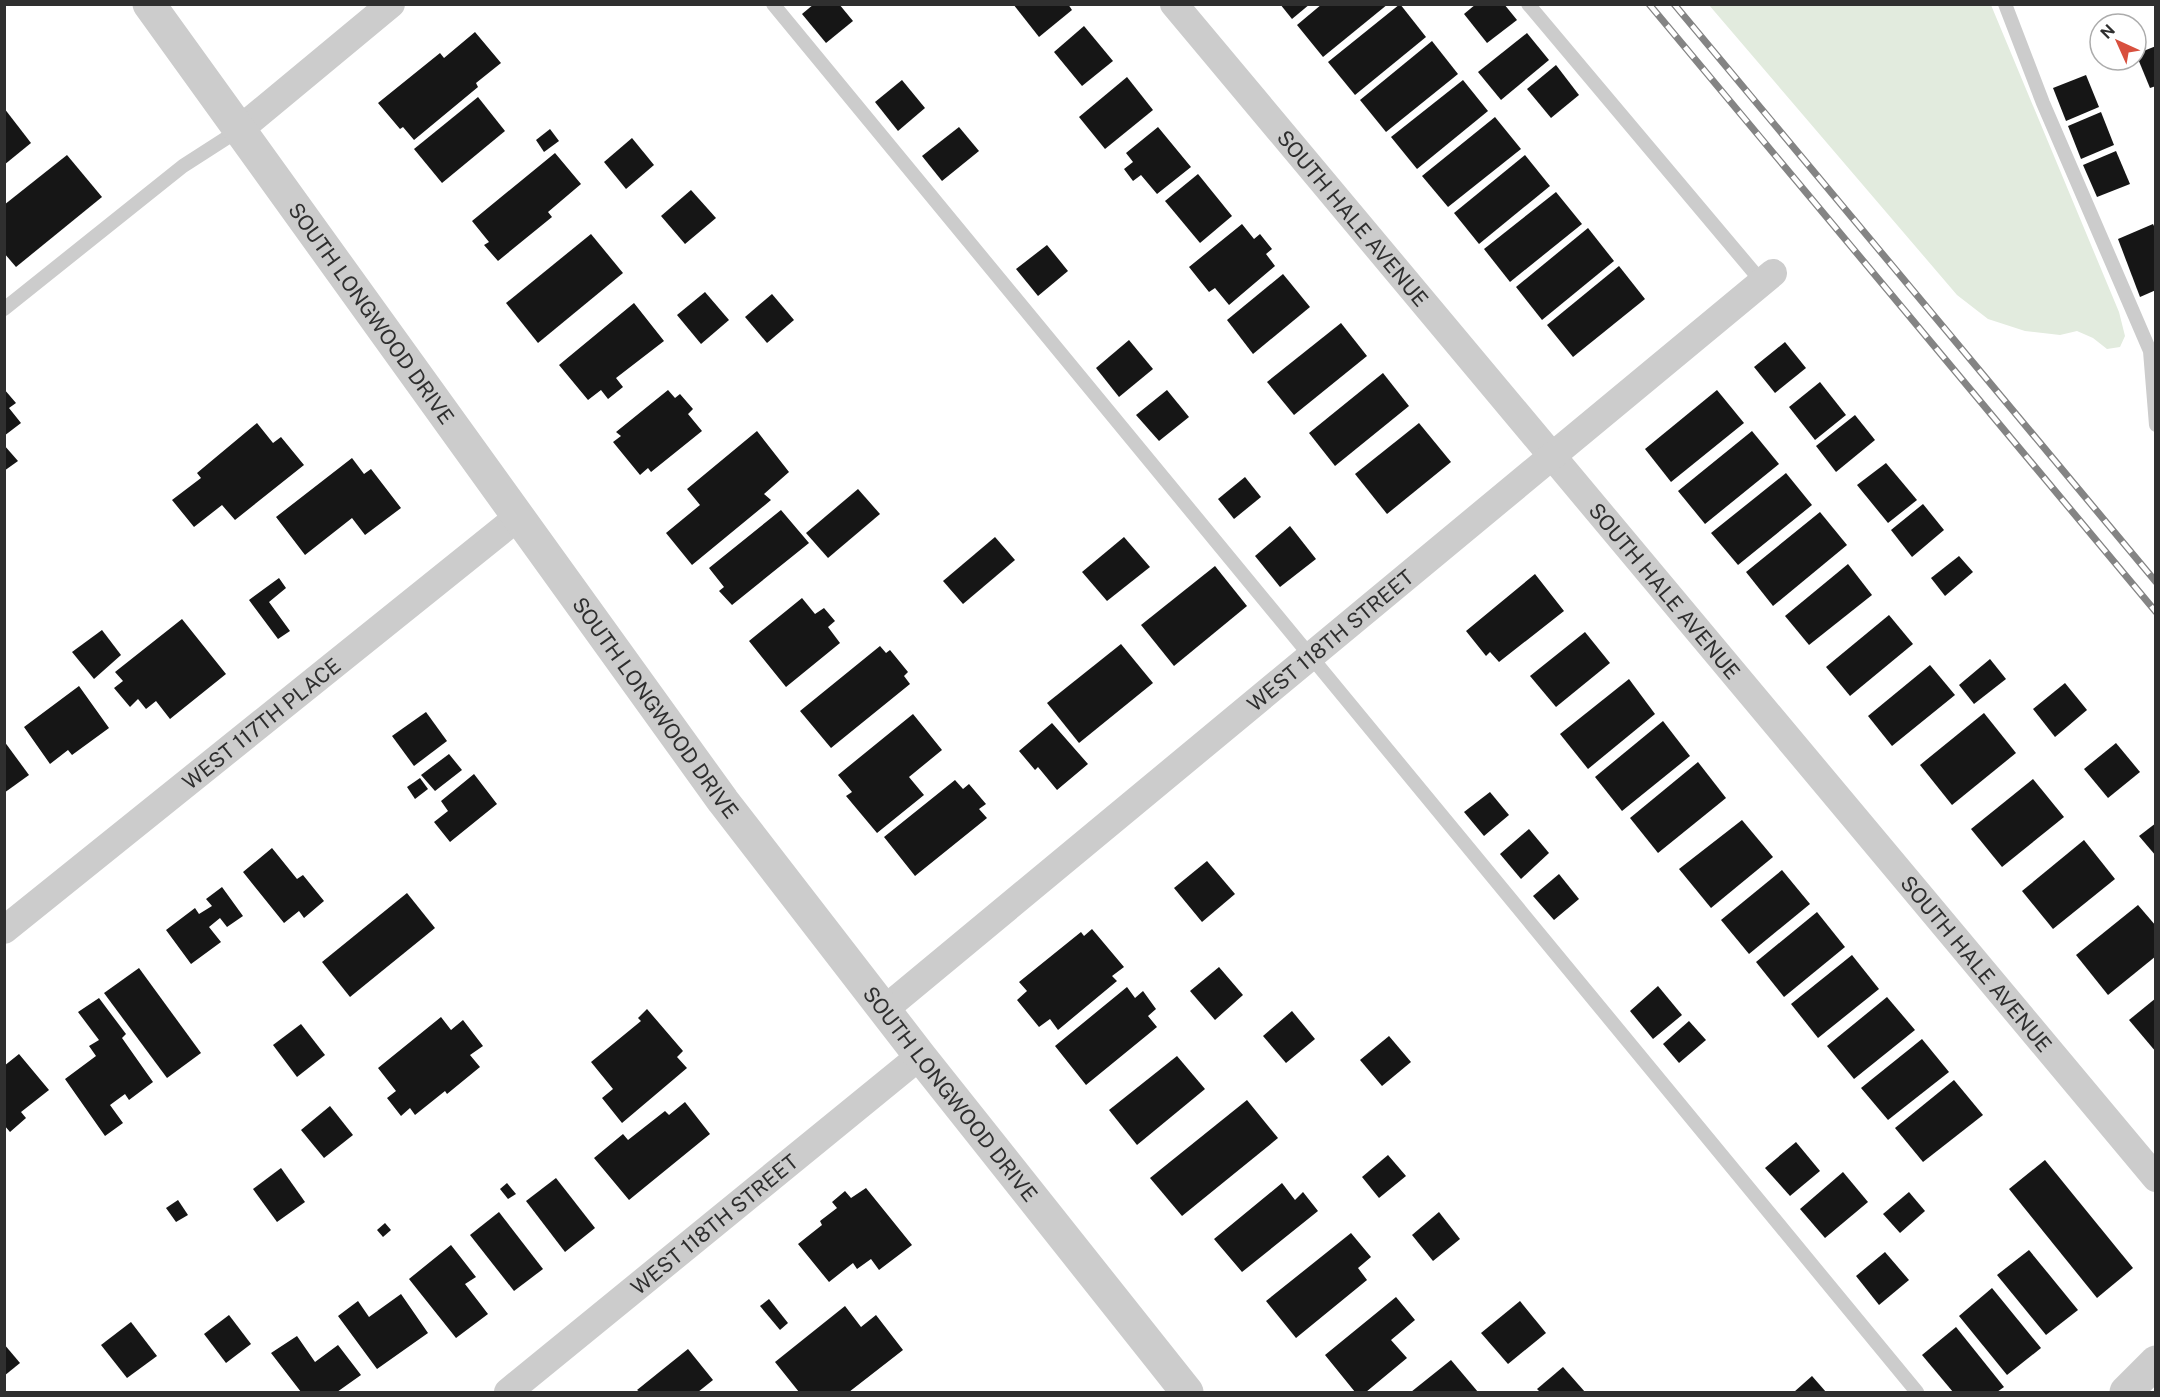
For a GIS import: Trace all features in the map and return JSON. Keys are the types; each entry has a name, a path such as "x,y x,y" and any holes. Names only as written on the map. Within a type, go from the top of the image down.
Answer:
{"street":[{"name":"SOUTH LONGWOOD DRIVE","path":"149,4 723,801 920,1056 1186,1392"},
{"path":"239,130 391,4"},
{"name":"SOUTH HALE AVENUE","path":"1174,4 2156,1178"},
{"name":"WEST 118TH STREET","path":"885,1009 1768,277"},
{"name":"WEST 117TH PLACE","path":"4,930 518,517"},
{"name":"WEST 118TH STREET","path":"508,1392 920,1056"},
{"path":"2126,1392 2156,1362"}],"lane":[{"path":"773,4 1917,1392"},
{"path":"1528,4 1768,277"},
{"path":"2005,4 2043,103 2150,351 2156,425"},
{"path":"4,309 183,166 239,130"}],"shaded area":[{"path":"1709,5 1991,5 2119,312 2125,336 2120,347 2107,349 2093,338 2077,331 2060,335 2025,331 1988,319 1957,295"}],"building":[{"path":"814,4 839,4 853,21 826,43 802,14"},
{"path":"1013,4 1068,4 1072,10 1039,37"},
{"path":"1280,4 1310,4 1292,19"},
{"path":"1322,4 1388,4 1323,57 1297,25"},
{"path":"1400,4 1426,37 1355,95 1328,62"},
{"path":"1476,4 1504,4 1517,20 1487,43 1464,14"},
{"path":"1084,26 1113,61 1082,86 1054,52"},
{"path":"475,32 501,63 476,83 478,87 414,140 403,127 400,129 378,103 440,53 444,58"},
{"path":"1527,33 1549,60 1501,100 1478,72"},
{"path":"1432,41 1458,74 1386,132 1360,100"},
{"path":"2156,46 2156,86 2150,88 2143,72 2148,72 2148,49"},
{"path":"1556,65 1579,95 1551,118 1527,89"},
{"path":"2086,75 2099,107 2066,121 2053,88"},
{"path":"1127,77 1153,110 1105,149 1079,117"},
{"path":"902,80 925,108 898,131 875,102"},
{"path":"1463,80 1488,111 1417,169 1391,137"},
{"path":"478,97 505,131 442,183 414,149"},
{"path":"4,108 31,143 4,165"},
{"path":"2101,112 2114,145 2081,159 2068,126"},
{"path":"1495,117 1521,149 1448,207 1422,176"},
{"path":"959,127 979,151 942,181 922,156"},
{"path":"1158,127 1191,167 1157,194 1141,175 1133,181 1124,169 1133,162 1126,153"},
{"path":"550,129 559,141 544,152 536,140"},
{"path":"632,138 654,165 626,189 604,162"},
{"path":"2116,151 2130,184 2097,197 2083,165"},
{"path":"555,153 581,184 548,212 552,217 498,261 484,245 489,242 472,221"},
{"path":"67,155 102,197 16,267 4,253 4,205"},
{"path":"1525,155 1550,186 1479,244 1454,213"},
{"path":"1198,174 1232,216 1200,243 1165,201"},
{"path":"691,190 716,218 685,244 661,216"},
{"path":"1556,192 1582,224 1510,282 1484,249"},
{"path":"1242,224 1254,239 1260,234 1272,249 1266,254 1275,266 1229,305 1215,288 1209,292 1189,267"},
{"path":"2153,224 2156,230 2156,290 2140,297 2118,239"},
{"path":"1588,228 1614,261 1542,320 1516,287"},
{"path":"591,234 623,273 538,343 506,303"},
{"path":"1047,245 1068,271 1038,296 1016,269"},
{"path":"1619,266 1645,299 1573,357 1547,325"},
{"path":"1283,274 1310,307 1253,354 1227,320"},
{"path":"705,292 729,320 701,344 677,315"},
{"path":"772,294 794,320 767,343 745,317"},
{"path":"634,303 664,341 616,378 623,387 608,399 601,390 588,400 559,365"},
{"path":"1341,323 1367,356 1294,415 1267,382"},
{"path":"1129,340 1153,369 1119,397 1096,368"},
{"path":"1785,342 1806,368 1775,393 1754,367"},
{"path":"1383,373 1409,406 1335,466 1309,433"},
{"path":"1820,382 1846,415 1815,440 1789,407"},
{"path":"4,389 16,403 9,408 21,423 4,436"},
{"path":"668,390 675,398 680,394 693,409 688,414 702,431 651,472 648,468 640,475 613,442 621,436 616,432"},
{"path":"1167,390 1189,417 1159,441 1136,415"},
{"path":"1717,390 1744,423 1671,482 1645,449"},
{"path":"1855,415 1875,440 1836,472 1816,446"},
{"path":"257,423 273,443 281,437 304,465 235,520 222,505 194,527 172,500 201,478 197,473"},
{"path":"1419,423 1451,462 1387,514 1355,474"},
{"path":"757,431 789,472 764,494 771,500 692,565 666,533 700,505 687,489"},
{"path":"1752,431 1779,464 1705,524 1678,491"},
{"path":"4,445 18,461 4,471"},
{"path":"352,458 364,474 371,469 401,508 365,535 352,518 305,555 276,517"},
{"path":"1886,463 1917,500 1888,523 1857,485"},
{"path":"1786,473 1812,505 1738,565 1711,533"},
{"path":"1245,477 1261,497 1234,519 1218,499"},
{"path":"858,489 880,514 828,558 806,533"},
{"path":"1923,504 1944,530 1912,557 1891,530"},
{"path":"781,510 809,543 732,605 719,591 724,587 709,568"},
{"path":"1820,512 1847,545 1773,606 1746,572"},
{"path":"1290,526 1316,559 1280,587 1255,556"},
{"path":"995,537 1015,560 963,604 943,581"},
{"path":"1124,537 1150,567 1107,601 1082,572"},
{"path":"1959,556 1973,572 1945,596 1931,578"},
{"path":"1848,564 1872,595 1809,645 1785,616"},
{"path":"1215,566 1247,606 1174,666 1141,625"},
{"path":"1535,574 1564,611 1499,662 1490,652 1486,656 1466,631"},
{"path":"279,578 286,588 269,602 290,631 278,639 249,600"},
{"path":"802,598 815,614 824,608 835,621 828,627 840,643 786,687 749,641"},
{"path":"1889,615 1913,644 1850,696 1826,667"},
{"path":"182,619 226,674 170,719 156,701 146,709 138,699 130,707 114,688 123,681 115,672"},
{"path":"102,630 121,655 94,679 72,652"},
{"path":"1585,632 1610,663 1556,707 1530,676"},
{"path":"1121,644 1153,683 1079,743 1047,703"},
{"path":"880,646 886,653 890,650 908,672 904,676 910,684 831,748 800,711"},
{"path":"1990,659 2006,679 1974,704 1959,685"},
{"path":"1930,665 1955,695 1892,746 1868,716"},
{"path":"1629,679 1655,714 1588,769 1560,734"},
{"path":"2065,683 2087,710 2055,737 2033,709"},
{"path":"79,686 109,728 72,755 68,750 50,764 24,727"},
{"path":"426,712 447,741 414,766 392,736"},
{"path":"1984,713 2016,753 1952,805 1920,765"},
{"path":"913,714 942,750 909,777 924,795 877,833 846,796 852,792 838,775"},
{"path":"1663,721 1690,756 1622,811 1595,777"},
{"path":"1052,723 1088,764 1057,790 1038,767 1035,770 1019,751"},
{"path":"4,741 29,775 4,793"},
{"path":"2116,743 2140,772 2108,798 2084,769"},
{"path":"449,754 462,770 435,791 421,775"},
{"path":"1698,762 1726,798 1658,853 1630,818"},
{"path":"474,774 497,804 450,842 434,822 448,811 441,801"},
{"path":"420,778 428,789 415,799 407,787"},
{"path":"2033,779 2064,817 2002,867 1971,829"},
{"path":"955,780 963,789 969,784 986,804 979,809 987,818 915,876 884,837"},
{"path":"1490,792 1509,815 1484,836 1464,812"},
{"path":"1742,820 1773,857 1711,908 1679,869"},
{"path":"2156,823 2156,856 2139,836"},
{"path":"1529,829 1549,853 1521,879 1500,854"},
{"path":"2084,840 2115,879 2053,929 2022,891"},
{"path":"272,848 297,879 303,875 324,901 304,918 299,911 284,923 243,872"},
{"path":"1207,861 1235,894 1202,922 1174,888"},
{"path":"1782,870 1810,904 1749,954 1721,920"},
{"path":"1559,874 1579,899 1554,920 1533,896"},
{"path":"222,887 243,916 227,927 220,918 209,927 221,942 191,964 166,930 195,908 199,914 212,906 206,899"},
{"path":"407,893 435,928 350,997 322,962"},
{"path":"2138,905 2156,926 2156,956 2108,995 2076,955"},
{"path":"1817,912 1845,947 1784,997 1756,962"},
{"path":"1092,929 1124,967 1112,976 1117,981 1058,1030 1050,1019 1039,1027 1017,1000 1027,991 1019,982 1081,932 1084,936"},
{"path":"1852,955 1879,989 1818,1038 1791,1004"},
{"path":"1219,967 1243,995 1215,1020 1190,991"},
{"path":"139,968 201,1053 167,1078 104,993"},
{"path":"1658,986 1682,1015 1653,1039 1630,1011"},
{"path":"1127,987 1135,998 1143,991 1156,1009 1148,1016 1157,1027 1086,1085 1055,1046"},
{"path":"1887,997 1915,1030 1854,1079 1827,1046"},
{"path":"99,998 126,1034 122,1038 153,1082 129,1100 125,1094 110,1105 123,1123 105,1136 65,1079 96,1056 89,1046 99,1040 78,1012"},
{"path":"2156,998 2156,1052 2129,1020"},
{"path":"647,1009 683,1051 677,1057 687,1068 622,1123 602,1098 613,1089 591,1062 641,1021 638,1018"},
{"path":"1292,1011 1315,1039 1286,1063 1263,1036"},
{"path":"441,1017 451,1030 463,1020 483,1046 470,1055 480,1067 447,1094 445,1091 415,1115 410,1108 401,1116 387,1098 396,1091 378,1068"},
{"path":"1689,1021 1706,1040 1679,1063 1663,1044"},
{"path":"301,1024 325,1055 297,1077 273,1045"},
{"path":"1389,1036 1411,1062 1382,1086 1360,1060"},
{"path":"1922,1039 1949,1072 1888,1120 1861,1088"},
{"path":"19,1054 49,1090 21,1112 26,1118 10,1132 4,1125 4,1066"},
{"path":"1177,1056 1205,1089 1137,1145 1109,1110"},
{"path":"1954,1080 1983,1115 1923,1162 1895,1128"},
{"path":"1247,1100 1278,1138 1182,1216 1150,1178"},
{"path":"685,1102 710,1134 629,1200 594,1158 623,1134 628,1140 665,1111 669,1115"},
{"path":"330,1106 353,1135 324,1158 301,1130"},
{"path":"1796,1142 1820,1171 1790,1196 1765,1168"},
{"path":"1388,1155 1406,1176 1379,1198 1362,1177"},
{"path":"2045,1160 2133,1268 2097,1298 2009,1189"},
{"path":"281,1168 305,1202 277,1222 253,1189"},
{"path":"1843,1172 1868,1202 1825,1238 1800,1209"},
{"path":"556,1178 595,1228 565,1252 526,1201"},
{"path":"507,1183 516,1194 508,1199 500,1189"},
{"path":"1282,1183 1295,1200 1303,1192 1318,1211 1242,1272 1214,1239"},
{"path":"866,1188 912,1245 879,1270 871,1259 857,1269 853,1263 829,1282 798,1244 822,1225 820,1221 837,1208 832,1202 845,1191 851,1198"},
{"path":"1909,1192 1925,1211 1900,1233 1883,1214"},
{"path":"178,1200 188,1215 176,1222 166,1208"},
{"path":"499,1212 543,1269 514,1291 470,1235"},
{"path":"1439,1212 1460,1239 1433,1261 1412,1235"},
{"path":"385,1223 391,1230 383,1237 377,1230"},
{"path":"1351,1233 1371,1257 1358,1268 1367,1280 1296,1338 1266,1301"},
{"path":"451,1245 476,1277 465,1284 488,1314 456,1338 409,1279"},
{"path":"2029,1250 2078,1310 2046,1335 1997,1275"},
{"path":"1885,1252 1909,1280 1879,1305 1856,1276"},
{"path":"1992,1288 2041,1348 2007,1375 1959,1316"},
{"path":"401,1294 428,1333 377,1369 338,1316 358,1301 369,1317"},
{"path":"1396,1297 1415,1320 1391,1340 1407,1358 1366,1392 1355,1392 1325,1355"},
{"path":"769,1299 788,1323 780,1330 760,1306"},
{"path":"1520,1301 1546,1333 1508,1364 1481,1333"},
{"path":"845,1306 861,1327 876,1315 903,1350 849,1392 799,1392 775,1362"},
{"path":"229,1315 251,1344 226,1363 204,1334"},
{"path":"131,1322 157,1356 127,1378 101,1345"},
{"path":"1956,1327 2004,1387 1997,1392 1953,1392 1922,1355"},
{"path":"297,1336 315,1362 338,1345 361,1375 337,1392 301,1392 271,1353"},
{"path":"4,1344 20,1363 4,1376"},
{"path":"688,1349 713,1380 698,1392 640,1392 637,1390"},
{"path":"1451,1360 1478,1392 1411,1392"},
{"path":"1563,1367 1585,1392 1540,1392 1537,1389"},
{"path":"1812,1376 1826,1392 1794,1392"}],"railway":[{"path":"1649,4 2156,612"},
{"path":"1674,4 2156,582"}]}
